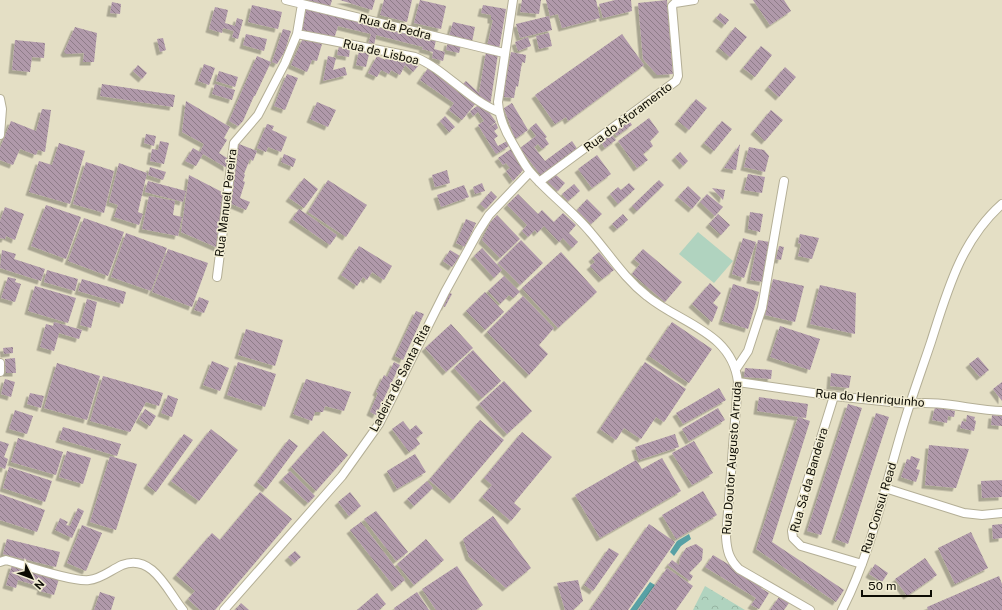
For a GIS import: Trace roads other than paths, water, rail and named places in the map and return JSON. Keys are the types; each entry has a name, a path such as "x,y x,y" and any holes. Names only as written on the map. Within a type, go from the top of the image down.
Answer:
{"street":[{"name":"Rua da Pedra","path":"286,0 504,54"},
{"path":"498,112 504,54 513,0"},
{"name":"Rua do Aforamento","path":"540,182 676,81 678,76 672,6 675,3 694,0"},
{"name":"Rua Manuel Pereira","path":"217,276 234,143 262,108 285,63 297,34 302,4"},
{"name":"Rua de Lisboa","path":"297,34 415,57 432,65 487,107 498,112"},
{"path":"0,99 2,109 0,135"},
{"name":"Rua Doutor Augusto Arruda","path":"498,112 510,138 530,172 591,232 622,273 649,298 717,341 730,356 736,369 738,382 726,537 728,554 740,569 810,610"},
{"name":"Ladeira de Santa Rita","path":"224,610 342,476 375,430 478,232 489,215 530,172"},
{"path":"736,369 748,351 762,308 784,181"},
{"name":"Rua Consul Read","path":"842,610 852,591 862,564 910,404 953,277 969,242 990,215 1002,204"},
{"path":"0,363 0,372"},
{"name":"Rua do Henriquinho","path":"738,382 834,396 910,404 922,402 986,411 1002,411"},
{"name":"Rua Sá da Bandeira","path":"834,396 792,531 793,538 801,546 862,564"},
{"path":"885,488 964,513 982,515 1002,513"},
{"path":"0,562 6,560 73,578 88,580 100,577 125,564 137,564 149,568 158,574 183,610"}],"water":[{"path":"689,534 691,539 681,546 674,556 670,552 677,541"},
{"path":"650,582 655,585 637,610 630,610"}]}
